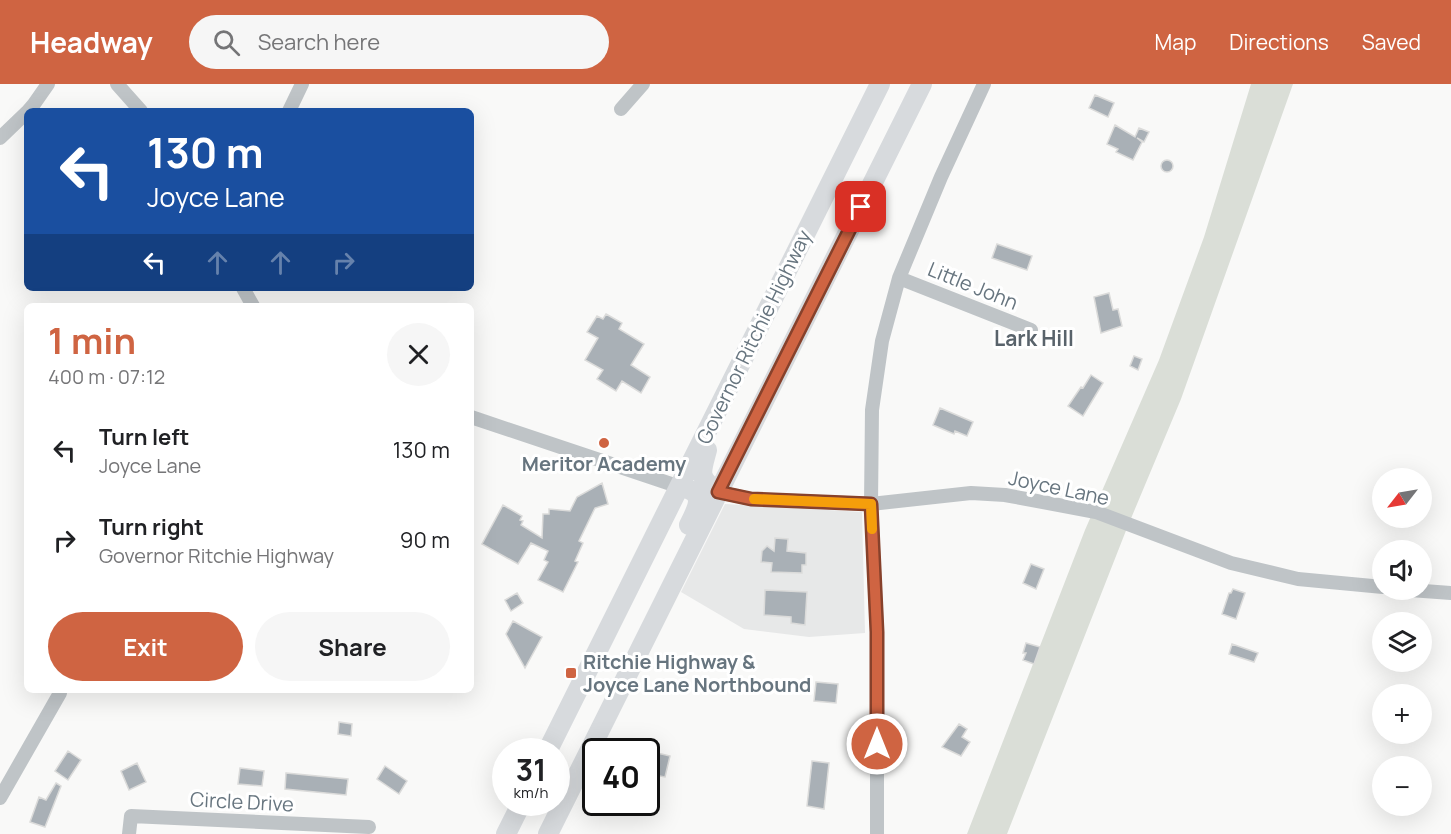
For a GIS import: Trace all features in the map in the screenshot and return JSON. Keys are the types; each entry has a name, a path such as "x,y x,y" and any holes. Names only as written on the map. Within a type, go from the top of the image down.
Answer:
{"highway":[{"name":"Governor Ritchie Highway","path":"554,738 880,84"},
{"name":"Governor Ritchie Highway","path":"548,834 922,84"},
{"path":"715,415 702,473 705,483 718,492"},
{"path":"667,596 674,560 698,506 698,495 692,489 680,487"},
{"path":"506,834 515,816"}],"street":[{"path":"30,108 48,84"},
{"path":"117,84 138,108"},
{"path":"290,108 302,84"},
{"path":"621,109 643,84"},
{"path":"877,834 877,632 871,504 872,410 882,340 899,278 941,177 984,84"},
{"path":"0,138 24,114"},
{"name":"Little John","path":"899,278 1032,330"},
{"path":"474,418 680,487"},
{"name":"Joyce Lane","path":"718,492 751,499 871,504 971,493 1005,495 1096,512 1231,563 1287,576 1372,586"},
{"path":"1432,592 1451,593"},
{"path":"0,798 60,693"},
{"name":"Circle Drive","path":"129,834 131,816 369,827"}],"shaded area":[{"path":"1251,84 1293,84 1181,399 1127,528 1007,834 967,834 1085,530 1159,360 1204,237"},
{"path":"725,504 862,512 865,633 809,637 744,629 681,592"}],"building":[{"path":"1095,95 1114,103 1108,117 1089,108"},
{"path":"1115,125 1135,137 1139,128 1149,132 1144,142 1137,138 1142,142 1133,160 1116,152 1118,149 1107,144"},
{"path":"1169,160 1173,166 1169,172 1165,172 1161,164"},
{"path":"997,244 1032,256 1027,270 992,258"},
{"path":"1109,293 1113,310 1118,309 1122,326 1101,333 1094,297"},
{"path":"606,314 622,323 619,329 644,344 631,365 650,377 641,393 622,381 616,391 597,379 603,370 585,360 598,338 587,332 597,316 603,319"},
{"path":"1134,356 1142,359 1138,370 1130,366"},
{"path":"1091,375 1103,383 1083,416 1068,406"},
{"path":"940,408 973,422 967,436 955,431 954,434 933,425"},
{"path":"602,483 608,504 595,508 579,541 583,543 575,561 578,562 563,592 538,580 548,562 544,560 548,551 531,543 518,564 482,544 503,505 522,516 521,525 542,538 543,514 549,514 549,509 570,511 577,497"},
{"path":"775,538 788,539 787,551 806,553 806,565 802,565 802,573 771,572 772,563 761,562 762,551 767,546 774,551"},
{"path":"1031,564 1044,569 1036,589 1023,583"},
{"path":"1233,589 1245,593 1236,619 1222,614 1229,593"},
{"path":"765,590 807,592 805,625 791,623 791,617 764,615"},
{"path":"517,593 523,603 511,611 505,600"},
{"path":"513,621 542,637 525,668 506,634"},
{"path":"1026,643 1040,647 1034,664 1023,660"},
{"path":"1232,644 1258,653 1254,662 1229,654"},
{"path":"816,682 838,684 836,703 814,701"},
{"path":"339,722 352,724 351,736 338,734"},
{"path":"959,724 967,729 962,737 970,742 961,756 942,747"},
{"path":"68,751 81,760 68,780 55,771"},
{"path":"660,754 670,756 665,777 660,776"},
{"path":"812,761 829,763 824,809 807,806"},
{"path":"137,763 146,782 129,790 121,771"},
{"path":"385,766 407,781 399,794 377,779"},
{"path":"240,768 264,771 262,786 238,784"},
{"path":"286,773 348,779 346,795 285,789"},
{"path":"56,783 61,786 45,827 30,822 39,797 46,800"}],"slow traffic":[{"path":"754,499 871,504 872,529"}],"place":[{"name":"Meritor Academy","path":"604,443"},
{"name":"Ritchie Highway & Joyce Lane Northbound","path":"571,673"}],"district":[{"name":"Lark Hill","path":"1034,339"}],"route":[{"path":"861,207 718,492 751,499 871,504 877,632 877,744"}]}
